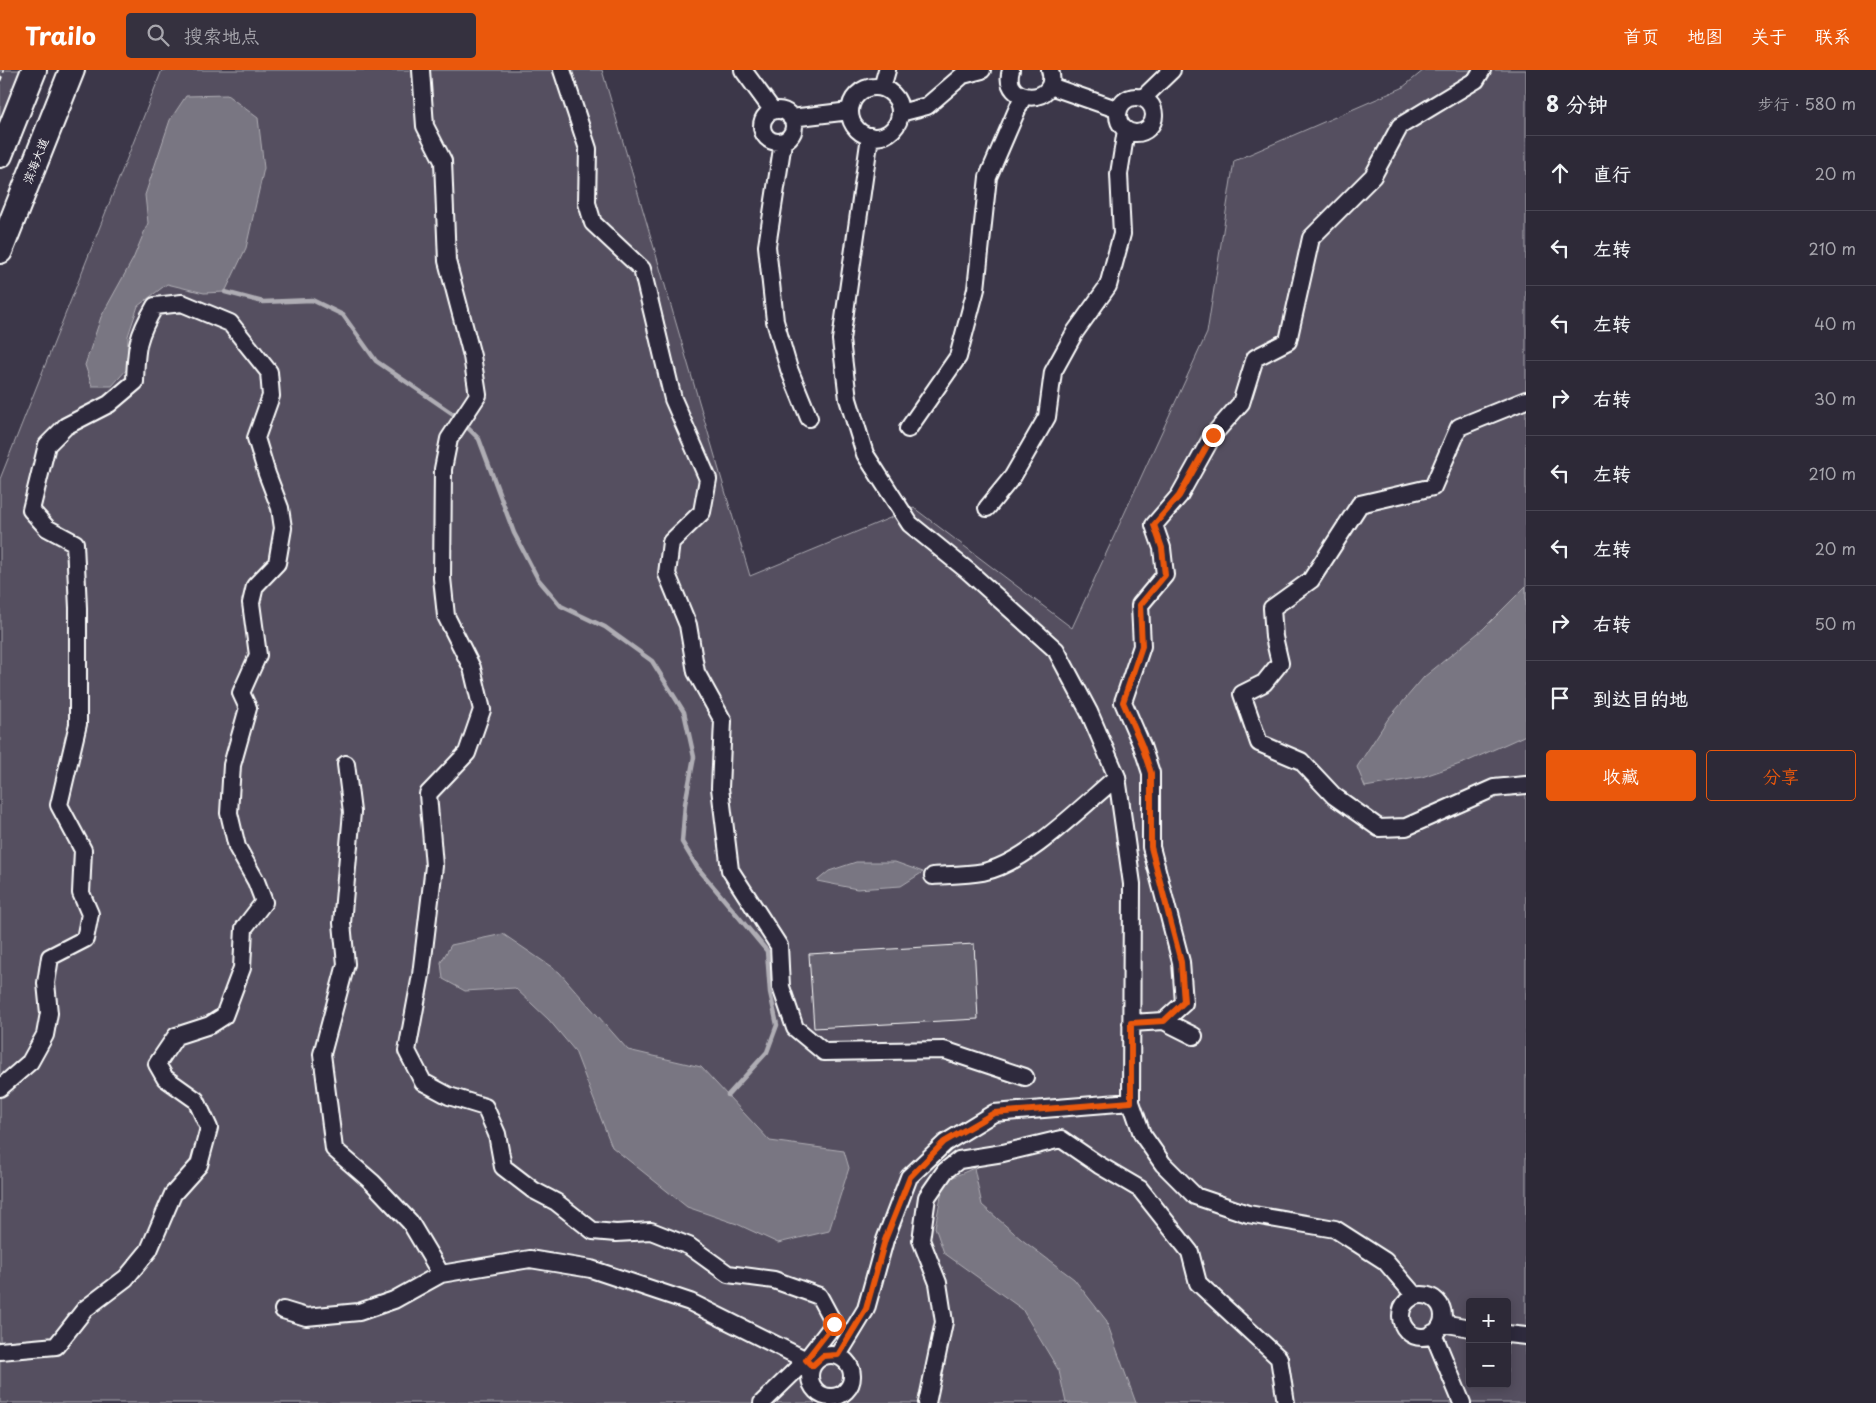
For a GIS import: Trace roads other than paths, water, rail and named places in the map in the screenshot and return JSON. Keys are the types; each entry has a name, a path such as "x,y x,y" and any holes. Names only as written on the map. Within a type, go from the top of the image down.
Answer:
{"highway":[{"path":"0,155 34,70"},
{"name":"滨海大道","path":"0,252 72,70"}],"street":[{"path":"421,70 425,126 443,161 447,261 472,356 478,395 450,439 443,469 442,578 446,616 472,668 482,710 467,752 428,794 434,866 421,975 408,1050 423,1082 449,1096 485,1107 497,1134 503,1168 533,1190 556,1202 593,1231 616,1233 652,1231 689,1246 728,1274 774,1280 819,1296 834,1324 809,1363 812,1386 820,1399 836,1397 848,1390 853,1377 849,1363 838,1355 823,1356 809,1363 762,1403"},
{"path":"562,70 588,149 587,203 593,223 642,269 673,399 708,479 702,512 671,542 667,574 688,625 696,672 723,721 720,788 730,870 779,946 782,987 795,1028 824,1052 944,1050 1026,1077"},
{"path":"743,70 773,111"},
{"path":"882,88 887,70"},
{"path":"900,113 926,106 963,75 982,70"},
{"path":"1012,70 1010,81 1013,87 1023,96 1035,97 1041,95 1050,78 1119,110"},
{"path":"1143,98 1172,70"},
{"path":"1164,1021 1184,1002 1181,962 1151,847 1151,773 1142,746 1123,702 1142,646 1140,605 1165,575 1162,548 1154,525 1179,496 1213,435 1240,403 1255,358 1288,341 1311,238 1373,176 1400,126 1476,80 1482,70"},
{"path":"875,87 882,88 895,97 900,113 894,128 879,137 870,136 858,130 851,118 852,103 860,91 875,87"},
{"path":"908,429 958,357 976,288 988,177 1023,96"},
{"path":"1132,98 1143,98 1154,112 1152,124 1143,132 1131,133 1119,121 1119,110 1122,104 1132,98"},
{"path":"783,142 772,141 764,134 762,123 773,111 783,111 791,118 793,132 783,142 767,246 775,321 789,369 809,418"},
{"path":"791,118 850,111"},
{"path":"987,508 1013,476 1047,417 1053,372 1076,332 1108,286 1122,234 1119,174 1126,130"},
{"path":"870,136 841,340 848,399 865,454 910,524 968,571 1056,650 1089,712 1117,777 1132,884 1131,1102 1142,1134 1163,1164 1195,1196 1248,1214 1335,1229 1385,1261 1415,1296"},
{"path":"0,1088 30,1062 45,1035 50,1013 46,983 50,957 85,940 90,914 81,893 83,850 59,805 78,724 78,608 75,543 47,528 32,510 47,445 66,426 110,404 135,382 139,333 155,306 182,303 230,323 269,372 271,396 256,438 266,474 280,508 283,528 277,563 256,586 251,602 258,655 241,693 248,708 232,765 229,813 237,847 256,881 264,902 244,928 242,968 224,1016 210,1025 176,1036 157,1064 165,1078 196,1100 210,1128 199,1165 172,1194 149,1250 126,1278 85,1309 56,1346 0,1352"},
{"path":"1526,400 1459,427 1433,487 1360,504 1311,580 1272,608 1274,637 1280,663 1264,683 1242,694 1259,743 1301,761 1334,796 1378,828 1406,827 1494,788 1526,785"},
{"path":"346,764 352,812 342,923 346,964 322,1054 334,1149 372,1182 410,1222 441,1274"},
{"path":"933,876 983,872 1011,862 1034,846 1117,777"},
{"path":"1131,1023 1164,1021 1194,1036"},
{"path":"838,1355 866,1309 885,1240 910,1177 944,1142 994,1113 1131,1102"},
{"path":"927,1403 944,1322 938,1283 921,1240 927,1197 945,1171 959,1160 1061,1139 1099,1166 1140,1189 1190,1252 1198,1283 1279,1358 1286,1403"},
{"path":"283,1310 306,1317 359,1312 394,1300 441,1274 530,1259 591,1269 690,1302 809,1363"},
{"path":"1462,1403 1437,1328 1442,1310 1434,1299 1422,1295 1415,1296 1404,1304 1402,1311 1403,1325 1413,1335 1427,1336 1437,1328 1466,1328"},
{"path":"1511,1334 1526,1336"}],"waterway":[{"path":"225,292 263,302 312,300 343,315 376,361 459,418"},
{"path":"464,424 479,439 514,533 538,579 561,606 605,627 652,661 684,712 694,757 685,804 682,842 697,867 767,951 770,992 777,1025 767,1052 728,1095"}]}
